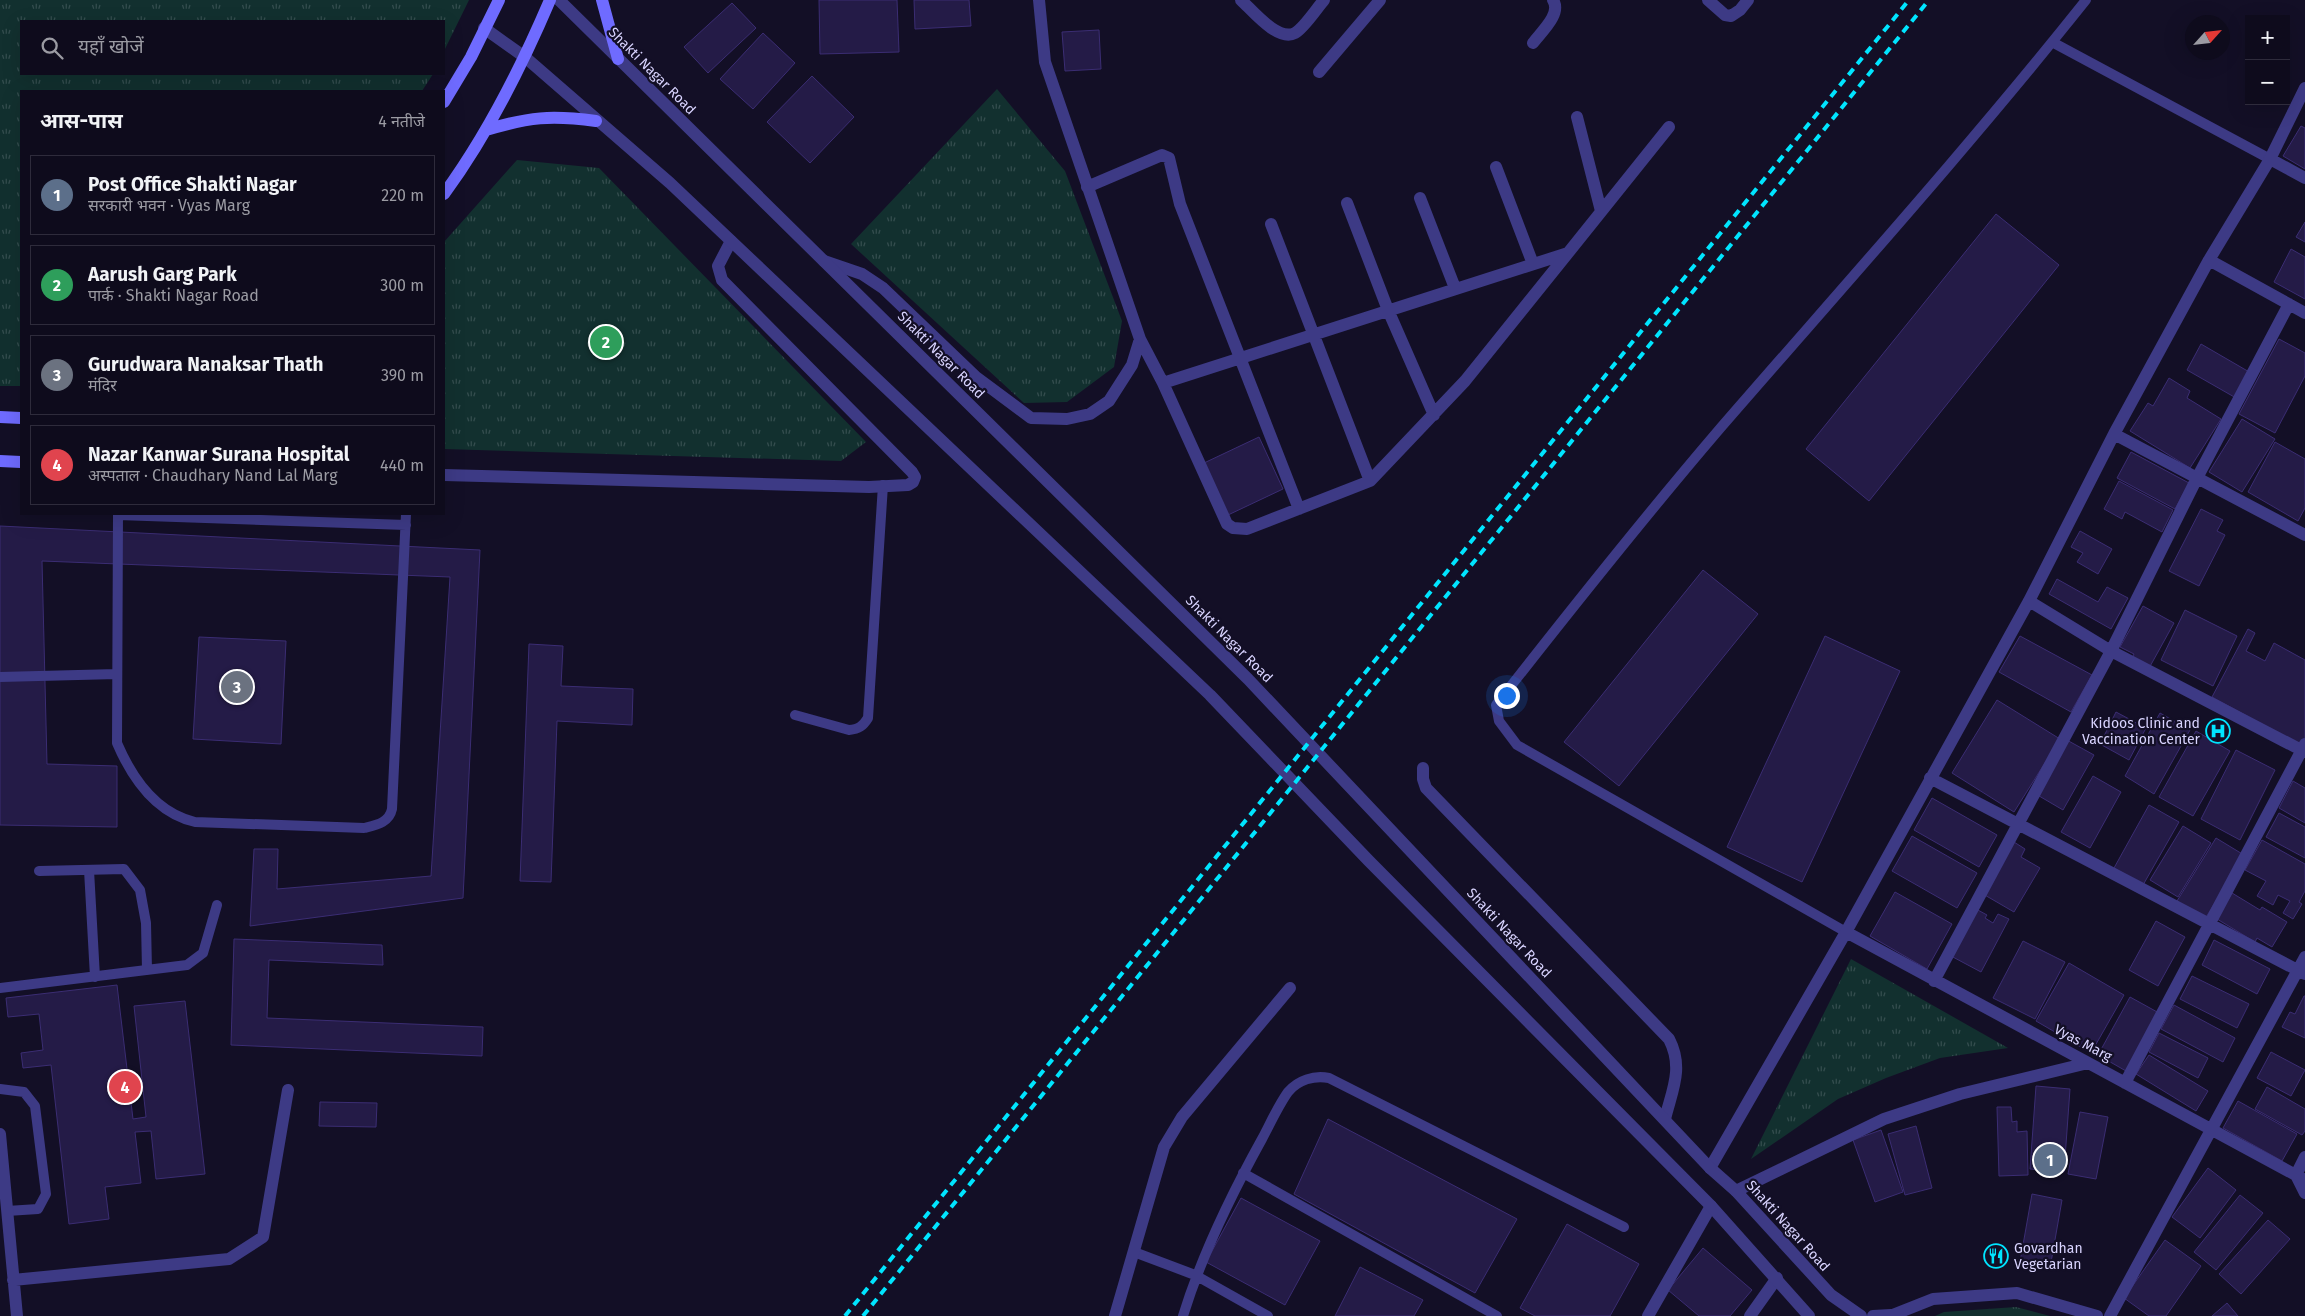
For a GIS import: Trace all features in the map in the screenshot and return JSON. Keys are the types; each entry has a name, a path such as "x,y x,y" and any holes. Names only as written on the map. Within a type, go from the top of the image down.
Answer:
{"main road":[{"path":"445,100 471,57 499,0"},
{"path":"445,193 468,160 526,58 550,0"},
{"path":"602,0 618,59"},
{"path":"486,130 522,120 559,116 596,121"},
{"path":"0,417 20,418"},
{"path":"0,461 20,462"}],"street":[{"name":"Shakti Nagar Road","path":"559,0 1248,679 1710,1168 1736,1191 1831,1295 1861,1316"},
{"path":"1039,0 1045,62 1140,340 1163,383 1227,524 1233,528 1247,529 1370,481 1465,381 1669,127"},
{"path":"1241,0 1276,32 1285,35 1296,32 1324,0"},
{"path":"1319,72 1380,0"},
{"path":"1533,43 1554,16 1556,4 1553,0"},
{"path":"1708,0 1725,15 1731,16 1740,10 1748,0"},
{"path":"484,28 526,58 596,121 670,183 1210,695 1376,868 1711,1206 1809,1316"},
{"path":"1710,1168 1846,932 2029,601 2114,434 2209,260 2270,159 2305,88"},
{"path":"1577,117 1601,211"},
{"path":"1088,187 1162,155 1170,158 1180,204 1299,509"},
{"path":"2270,159 2305,178"},
{"path":"1496,167 1533,264"},
{"path":"1420,198 1455,288"},
{"path":"1347,203 1388,310 1434,415"},
{"path":"1271,224 1370,481"},
{"path":"445,475 869,487 908,485 913,482 915,477 722,280 718,266 731,241"},
{"path":"1163,383 1313,333 1568,253"},
{"path":"2209,260 2305,313"},
{"path":"824,261 862,274 883,288 976,376 1031,418 1067,419 1090,414 1109,401 1132,365 1140,340"},
{"path":"1934,981 2016,824 2111,650 2289,304"},
{"path":"2114,434 2305,535"},
{"path":"2029,601 2111,650 2304,749 2125,1083"},
{"path":"1423,768 1423,779 1426,788 1669,1039 1674,1049 1678,1069 1665,1120"},
{"path":"1930,778 2302,972"},
{"name":"Vyas Marg","path":"1846,932 2300,1177"},
{"path":"2110,1316 2212,1130 2302,972 2305,958"},
{"path":"1115,1316 1164,1147 1182,1117 1290,988"},
{"path":"1736,1191 1884,1119 1960,1094 2088,1063"},
{"path":"13,1280 229,1259 263,1237 288,1090"},
{"path":"0,1134 17,1316"},
{"path":"2305,1157 2300,1177 2305,1193"},
{"path":"1648,1316 1711,1206"},
{"path":"1750,1316 1777,1278"},
{"path":"1873,1316 1891,1316 1933,1300 2017,1293 2098,1316"}],"lane":[{"path":"1846,932 1517,744 1499,721 1496,705 1715,434 1970,142 2086,0"},
{"path":"2052,42 2270,159"},
{"path":"795,715 849,730 857,729 864,725 868,718 883,485"},
{"path":"118,515 117,743 127,766 151,797 162,808 180,819 195,822 364,828 384,822 391,816 392,809 406,515"},
{"path":"144,515 406,525"},
{"path":"0,677 118,674"},
{"path":"39,871 124,869 140,890 146,923 147,970"},
{"path":"89,870 96,976"},
{"path":"0,988 187,965 203,953 217,905"},
{"path":"1184,1316 1196,1275 1243,1173 1288,1093 1309,1078 1319,1076 1329,1078 1624,1227"},
{"path":"0,1088 24,1092 35,1106 46,1194 38,1209 7,1211"},
{"path":"1243,1173 1497,1316"},
{"path":"1134,1252 1196,1275 1268,1316"}],"green space":[{"path":"0,0 469,0 445,49 445,20 20,20 20,75 432,75 423,90 20,90 20,386 0,386"},
{"path":"997,89 1065,171 1122,321 1114,367 1067,402 1024,403 851,244"},
{"path":"517,160 599,168 866,442 841,461 445,449 445,241"},
{"path":"1851,959 2008,1048 1940,1058 1886,1078 1838,1099 1751,1159"},
{"path":"2016,1307 2050,1316 1935,1316 1944,1312"}],"building":[{"path":"819,0 897,0 899,52 820,54"},
{"path":"914,0 969,0 971,26 915,29"},
{"path":"732,3 756,28 708,73 684,47"},
{"path":"1099,30 1101,69 1065,71 1062,32"},
{"path":"763,33 795,63 753,109 720,79"},
{"path":"812,76 854,117 810,163 767,122"},
{"path":"2301,126 2305,128 2305,169 2283,156"},
{"path":"1996,214 2059,265 1869,501 1806,449"},
{"path":"2305,222 2305,242 2296,237"},
{"path":"2291,249 2305,257 2305,299 2274,282"},
{"path":"2279,339 2305,353 2305,376 2275,433 2239,414"},
{"path":"2201,344 2251,373 2236,398 2187,370"},
{"path":"2169,378 2190,391 2187,398 2221,419 2190,468 2130,431 2148,403 2153,406"},
{"path":"2242,419 2275,439 2242,492 2209,472"},
{"path":"1259,437 1283,489 1228,515 1204,463"},
{"path":"2275,442 2305,459 2305,508 2298,521 2248,492"},
{"path":"2131,452 2189,483 2175,509 2117,478"},
{"path":"2119,481 2173,510 2162,532 2125,512 2122,519 2104,509"},
{"path":"2201,509 2223,520 2217,531 2225,535 2199,586 2169,571"},
{"path":"0,526 480,550 463,898 250,926 254,849 278,849 277,889 431,876 450,577 42,561 47,764 117,766 117,827 0,825"},
{"path":"2080,531 2112,549 2098,574 2077,562 2083,553 2071,547"},
{"path":"1703,570 1758,614 1619,786 1564,742"},
{"path":"2057,579 2098,602 2107,587 2128,598 2111,629 2049,594"},
{"path":"2143,606 2174,623 2148,670 2131,660 2134,654 2120,647"},
{"path":"2185,610 2237,636 2213,686 2161,660"},
{"path":"2248,629 2255,633 2246,651 2265,661 2274,643 2305,660 2305,741 2302,746 2212,697"},
{"path":"1825,636 1900,671 1802,882 1727,847"},
{"path":"2020,636 2092,675 2071,712 1999,672"},
{"path":"199,637 286,641 281,744 193,739"},
{"path":"529,644 563,646 561,686 633,689 632,725 557,721 551,882 520,881"},
{"path":"1997,700 2060,739 2014,812 1952,773"},
{"path":"2116,712 2146,728 2129,760 2100,744"},
{"path":"2160,713 2190,730 2154,794 2125,776"},
{"path":"2196,731 2230,751 2193,816 2159,797"},
{"path":"2065,739 2094,755 2063,810 2034,793"},
{"path":"2236,750 2275,770 2240,840 2201,819"},
{"path":"2093,776 2121,792 2090,848 2061,832"},
{"path":"2293,781 2305,788 2305,823 2279,808"},
{"path":"1932,798 1997,835 1979,867 1914,830"},
{"path":"2149,805 2179,822 2143,885 2114,868"},
{"path":"2279,813 2305,827 2305,858 2266,837"},
{"path":"2183,826 2211,843 2178,897 2150,880"},
{"path":"1912,836 1977,873 1957,908 1892,871"},
{"path":"2216,838 2244,855 2205,919 2177,901"},
{"path":"2262,840 2305,864 2305,891 2299,902 2302,904 2293,919 2283,913 2290,901 2278,895 2273,905 2257,896 2266,881 2245,870"},
{"path":"2014,842 2025,849 2021,857 2040,868 2014,912 1983,894"},
{"path":"1895,892 1952,924 1927,969 1870,936"},
{"path":"2232,893 2260,910 2262,907 2287,922 2272,947 2257,938 2255,942 2217,919"},
{"path":"1976,909 1987,915 1985,918 1993,923 1998,914 2009,919 1981,972 1951,956"},
{"path":"2156,921 2185,937 2158,986 2129,970"},
{"path":"234,939 382,945 383,965 269,960 267,1018 483,1027 482,1056 231,1045"},
{"path":"2214,940 2270,969 2257,994 2202,965"},
{"path":"2023,941 2065,962 2035,1019 1993,998"},
{"path":"2069,963 2124,995 2091,1053 2036,1021"},
{"path":"2192,976 2249,1004 2237,1028 2180,999"},
{"path":"117,985 133,1119 146,1117 134,1006 185,1001 205,1174 156,1179 151,1131 135,1132 141,1183 105,1187 109,1219 69,1224 51,1065 23,1068 21,1053 43,1050 39,1014 8,1017 6,998"},
{"path":"2304,996 2305,1038 2282,1027 2290,1012 2295,1014"},
{"path":"2130,997 2159,1013 2126,1071 2098,1055"},
{"path":"2174,1005 2235,1038 2223,1062 2161,1029"},
{"path":"2159,1033 2208,1058 2198,1078 2149,1052"},
{"path":"2271,1052 2305,1070 2291,1096 2257,1078"},
{"path":"2149,1055 2208,1091 2196,1111 2136,1074"},
{"path":"2036,1086 2070,1089 2064,1172 2030,1169"},
{"path":"2267,1087 2305,1109 2305,1131 2302,1135 2255,1109"},
{"path":"2238,1101 2297,1134 2282,1161 2223,1128"},
{"path":"320,1102 377,1103 376,1127 319,1126"},
{"path":"1997,1107 2011,1107 2012,1122 2017,1121 2017,1132 2027,1131 2028,1175 1999,1176"},
{"path":"2080,1112 2108,1117 2096,1179 2068,1174"},
{"path":"1328,1119 1517,1219 1475,1293 1294,1194"},
{"path":"1916,1126 1932,1188 1905,1195 1888,1134"},
{"path":"1881,1130 1903,1192 1875,1202 1853,1140"},
{"path":"2208,1168 2236,1190 2200,1238 2172,1217"},
{"path":"2032,1194 2062,1200 2050,1268 2020,1262"},
{"path":"2240,1195 2263,1213 2216,1270 2194,1252"},
{"path":"1241,1198 1320,1241 1285,1305 1206,1262"},
{"path":"2268,1220 2290,1239 2241,1294 2219,1274"},
{"path":"1567,1224 1639,1264 1610,1316 1535,1316 1520,1308"},
{"path":"2165,1240 2201,1266 2166,1316 2149,1316 2124,1298"},
{"path":"1703,1248 1752,1290 1730,1316 1699,1316 1668,1290"},
{"path":"1360,1267 1423,1300 1414,1316 1335,1316"},
{"path":"2227,1303 2238,1316 2212,1316"}],"railway":[{"path":"845,1316 1909,0"},
{"path":"863,1316 1929,0"}],"place":[{"name":"Aarush Garg Park","path":"606,342"},
{"name":"Gurudwara Nanaksar Thath","path":"237,687"},
{"name":"Kidoos Clinic and Vaccination Center","path":"2218,731"},
{"name":"Nazar Kanwar Surana Hospital","path":"125,1087"},
{"name":"Post Office Shakti Nagar","path":"2050,1160"},
{"name":"Govardhan Vegetarian","path":"1996,1256"}]}
